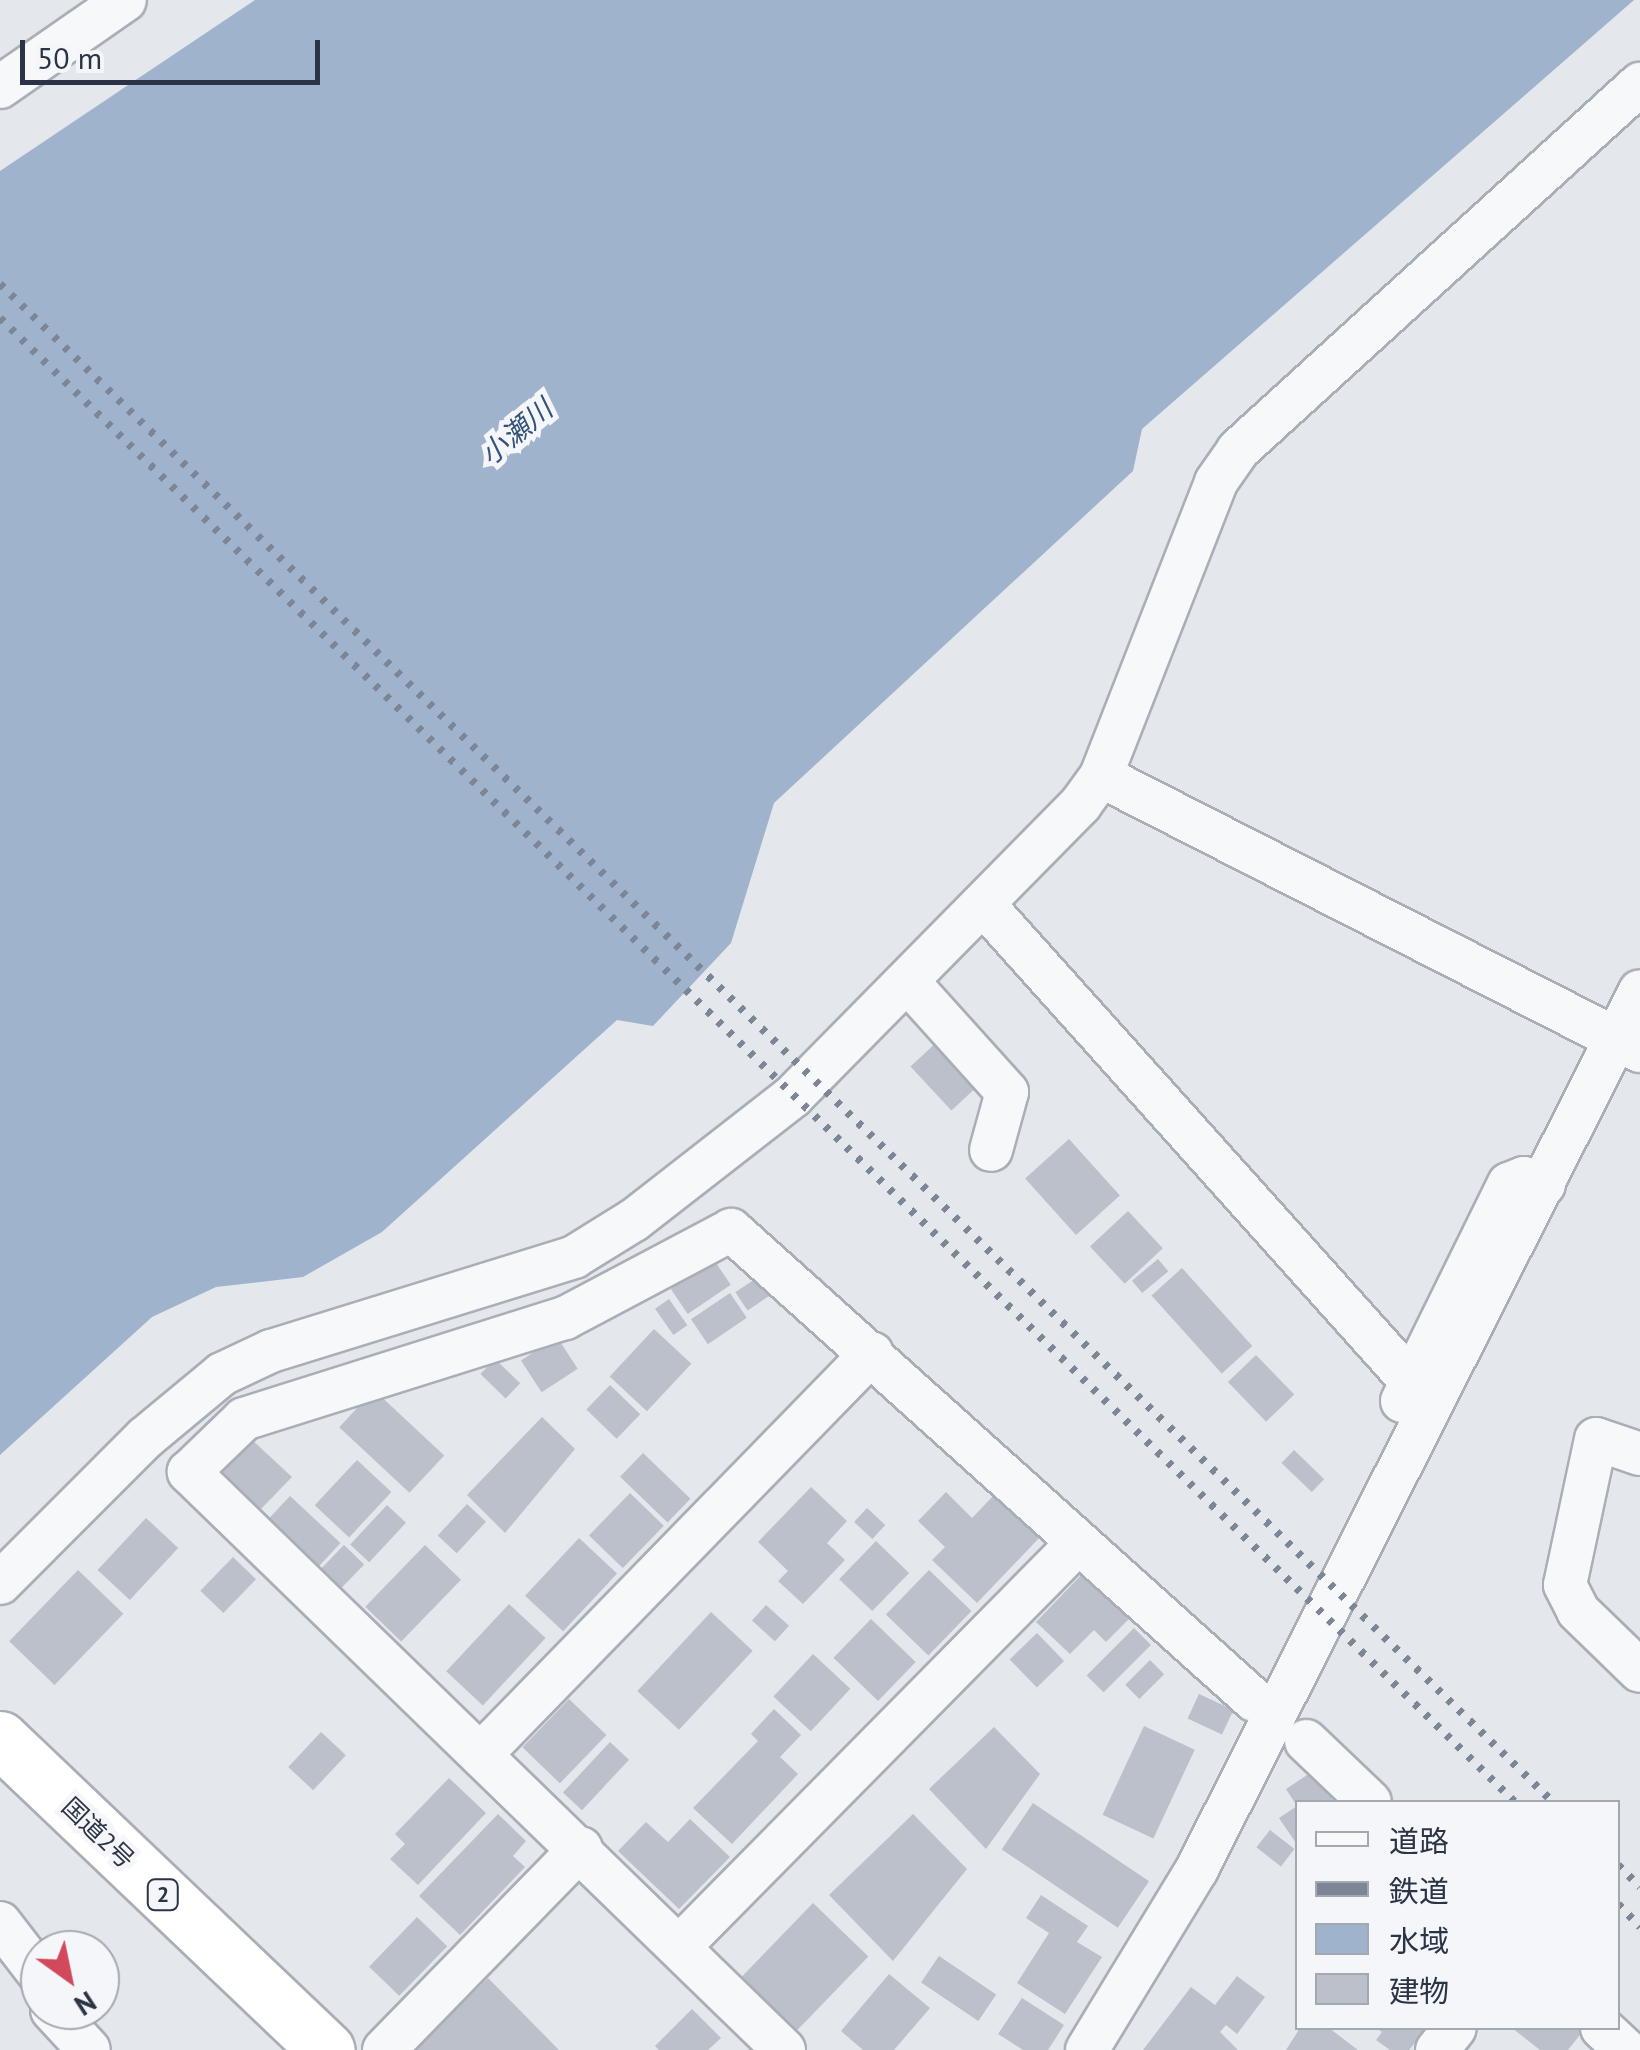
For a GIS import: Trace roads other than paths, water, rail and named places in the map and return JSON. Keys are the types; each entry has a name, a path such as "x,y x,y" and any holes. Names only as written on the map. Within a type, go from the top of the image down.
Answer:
{"highway":[{"name":"国道2号","path":"0,1740 327,2050"}],"street":[{"path":"0,87 126,0"},
{"path":"0,1583 145,1438 222,1374 271,1351 574,1257 747,1136 984,905 1101,776 1216,482 1238,450 1640,84"},
{"path":"1101,776 1628,1046"},
{"path":"984,905 1412,1382"},
{"path":"908,982 1007,1092 990,1150"},
{"path":"1086,2050 1197,1870 1544,1185 1628,1046 1640,991"},
{"path":"1340,1531 1509,1184 1524,1178 1544,1185"},
{"path":"784,2050 581,1848 189,1472 244,1419 564,1318 731,1230 1254,1700"},
{"path":"482,1752 872,1353"},
{"path":"1640,1454 1596,1439 1564,1585 1578,1611 1640,1670"},
{"path":"679,1948 1078,1542"},
{"path":"1306,1741 1368,1800"},
{"path":"384,2050 581,1848"},
{"path":"0,1923 20,1949"},
{"path":"70,2030 89,2050"},
{"path":"1437,2050 1453,2030"},
{"path":"1604,2030 1626,2050"}],"water":[{"name":"小瀬川","path":"255,0 1634,0 1142,429 1133,471 774,803 731,943 653,1026 617,1020 382,1232 303,1277 216,1287 152,1317 0,1455 0,171"}],"railway":[{"path":"0,284 1551,1800"},
{"path":"0,318 1513,1800"},
{"path":"1620,1867 1640,1887"},
{"path":"1620,1906 1640,1927"}]}
